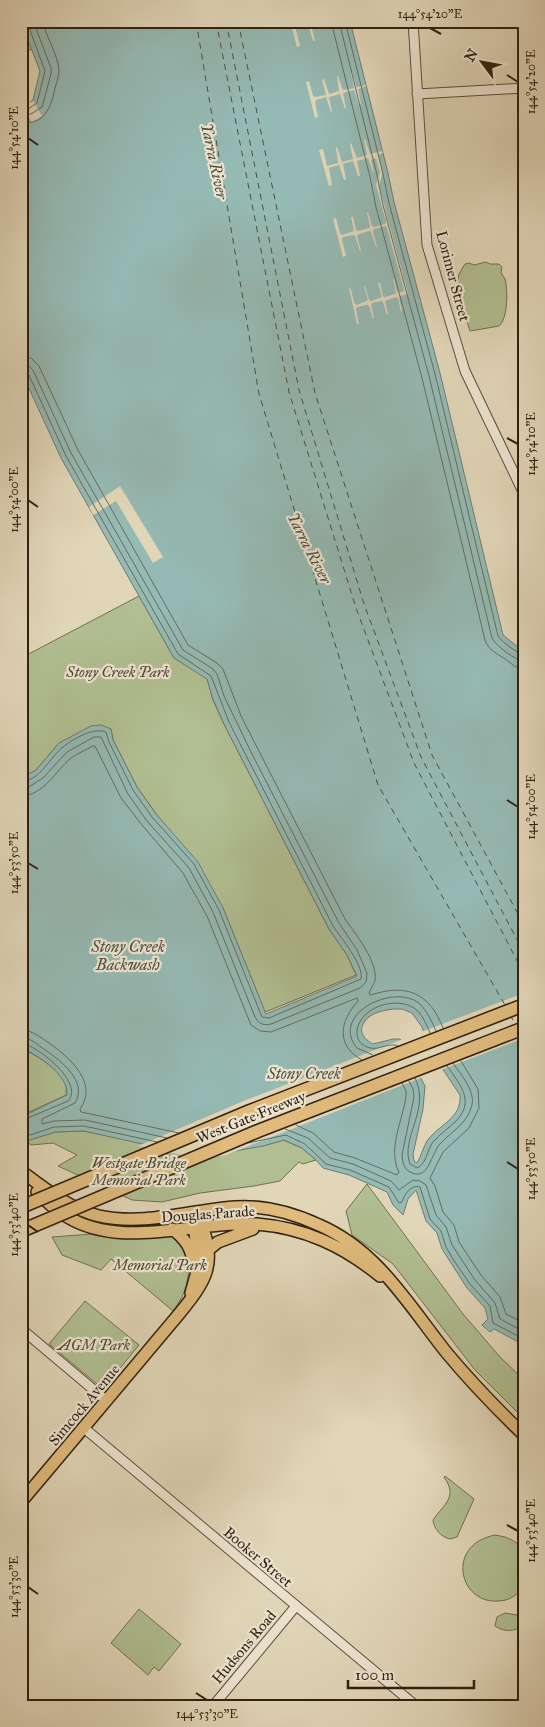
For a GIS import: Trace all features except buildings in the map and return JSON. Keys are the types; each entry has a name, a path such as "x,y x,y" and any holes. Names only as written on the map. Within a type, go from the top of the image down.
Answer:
{"highway":[{"name":"West Gate Freeway","path":"21,1207 250,1111 524,1004"},
{"name":"West Gate Freeway","path":"21,1231 258,1131 524,1028"}],"main road":[{"name":"Douglas Parade","path":"21,1172 62,1200 81,1210 99,1216 135,1219 253,1207 283,1212 308,1220 342,1237 366,1254 381,1268 470,1381 524,1435"},
{"name":"Douglas Parade","path":"21,1172 33,1188 53,1207 85,1226 118,1233 144,1233 172,1229 250,1224 278,1227 312,1236 338,1247 358,1259 398,1291"},
{"path":"196,1212 198,1227"},
{"name":"Simcock Avenue","path":"21,1502 84,1428 205,1278 208,1250 198,1227"},
{"name":"Simcock Avenue","path":"189,1300 200,1261 198,1227"},
{"path":"208,1250 215,1243 241,1232 256,1228 278,1227"},
{"path":"172,1229 182,1238 192,1256 189,1300"}],"street":[{"name":"Lorimer Street","path":"413,21 425,234 428,250 465,371 524,494"},
{"path":"417,94 524,88"},
{"path":"25,1332 106,1401"},
{"name":"Booker Street","path":"84,1428 416,1706"},
{"name":"Hudsons Road","path":"213,1706 296,1606"}],"green space":[{"path":"21,21 24,21 26,35 33,48 22,55 23,59 21,61"},
{"path":"486,262 499,264 502,267 501,272 505,279 507,290 504,317 499,326 470,331 458,293 459,274 465,264 474,265"},
{"name":"Stony Creek Park","path":"139,596 174,658 207,678 213,700 224,724 329,929 347,955 356,975 263,1013 261,1002 223,908 137,787 113,740 111,729 59,743 36,770 21,778 21,658"},
{"path":"21,1048 40,1058 62,1077 66,1084 66,1095 21,1116"},
{"name":"Westgate Bridge Memorial Park","path":"84,1131 136,1142 263,1146 283,1140 302,1148 316,1160 303,1164 299,1162 280,1181 200,1193 162,1202 132,1200 58,1166 77,1155 53,1143 31,1145 26,1141 55,1132"},
{"path":"367,1184 463,1314 500,1357 524,1380 524,1419 475,1370 393,1264 352,1235 346,1211"},
{"name":"Memorial Park","path":"92,1234 124,1239 169,1236 177,1238 186,1257 188,1275 184,1293 173,1311 111,1259 101,1270 62,1255 52,1237"},
{"name":"AGM Park","path":"85,1301 139,1345 103,1389 49,1344"},
{"path":"445,1476 474,1499 457,1537 450,1539 438,1532 433,1520 450,1495"},
{"path":"495,1535 511,1540 524,1550 524,1586 513,1597 502,1601 485,1599 474,1593 467,1584 463,1573 464,1561 469,1550 479,1541"},
{"path":"139,1609 181,1644 159,1671 154,1667 148,1675 111,1643"},
{"path":"505,1613 517,1615 522,1621 519,1628 507,1630 495,1626 497,1617"}],"water":[{"path":"24,21 350,21 394,202 440,373 503,635 524,652 524,1345 494,1329 490,1332 482,1325 488,1319 485,1308 467,1288 442,1249 437,1233 426,1221 416,1190 408,1199 403,1215 393,1205 387,1192 349,1175 323,1168 302,1148 284,1140 263,1146 201,1157 84,1131 55,1132 21,1143 21,1117 67,1095 67,1090 62,1078 52,1067 21,1047 21,778 36,770 59,743 91,726 101,725 111,729 113,740 137,787 156,814 198,862 223,908 266,1014 357,976 347,955 329,929 224,724 207,679 174,658 61,458 21,371 21,104 25,102 27,104 33,100 40,71 26,35","holes":["402,1009 412,1013 422,1027 430,1050 460,1095 460,1103 454,1116 427,1141 417,1163 414,1161 413,1154 423,1109 425,1086 400,1039 373,1044 365,1038 362,1032 363,1024 370,1016 387,1010"]}],"pier":[{"path":"290,21 293,21 296,25 308,21 319,21 311,25 315,41 313,41 308,24 297,27 300,46 297,47"},
{"path":"351,72 356,86 366,85 358,89 361,104 359,105 354,90 343,93 345,109 340,94 329,97 332,112 326,97 316,100 318,117 315,118 306,82 309,81 313,96 326,95 322,80 324,79 329,94 339,91 337,76 343,90 354,88"},
{"path":"33,101 42,116 32,122 25,111 29,109 26,104"},
{"path":"364,139 370,154 382,151 383,153 378,155 383,172 379,185 408,294 399,298 401,312 398,298 396,297 385,301 387,315 383,302 372,303 373,319 369,306 357,307 359,325 357,324 349,288 351,289 354,303 357,305 368,300 365,286 371,301 382,297 378,283 380,283 383,296 385,297 396,293 393,279 397,292 403,292 404,290 386,226 374,229 377,247 370,231 357,236 361,251 354,235 343,237 346,256 343,257 333,219 336,218 342,235 354,231 351,217 353,217 356,230 369,228 368,212 372,226 385,224 376,185 380,172 376,159 371,160 373,172 368,158 357,161 360,176 358,176 353,161 343,164 346,179 344,180 339,165 329,168 332,185 329,186 319,150 323,149 327,166 338,163 337,147 342,162 353,159 351,143 357,158 367,155"},
{"path":"120,486 163,557 153,563 116,501 93,515 89,507"},
{"path":"524,993 524,1038 441,1070 428,1051 421,1032"},
{"path":"403,1039 423,1077 226,1155 202,1159 138,1146 246,1100"}],"ferry route":[{"path":"196,21 259,394 378,785 505,1005"},
{"path":"216,21 289,392 356,608 414,763 524,974"},
{"path":"226,21 299,390 364,604 421,757 524,953"},
{"path":"238,21 315,393 432,755 524,925"},
{"path":"510,1015 516,1025"}],"water label":[{"name":"Yarra River","path":"215,161"},
{"name":"Yarra River","path":"310,548"},
{"name":"Stony Creek Backwash","path":"128,955"},
{"name":"Stony Creek","path":"304,1073"}]}
